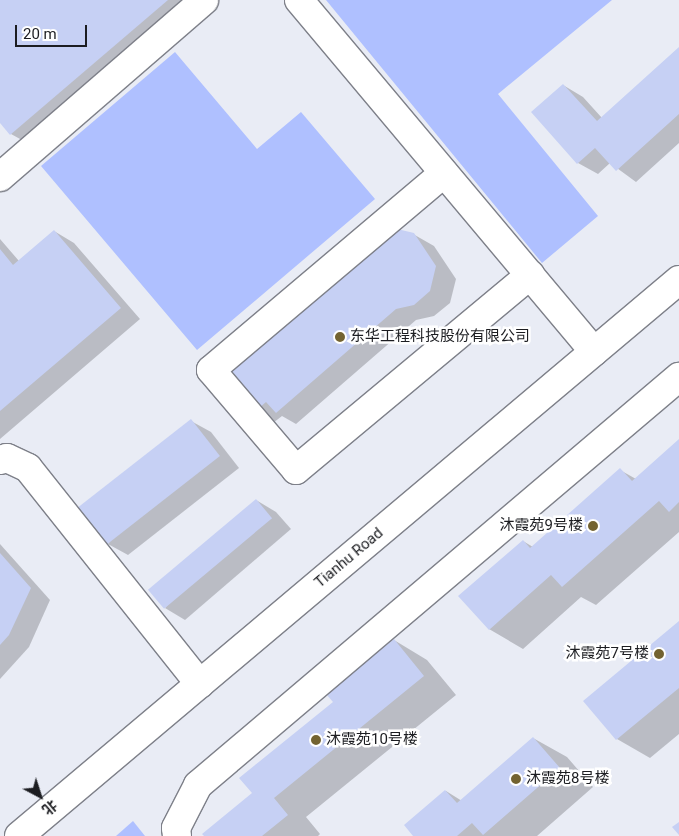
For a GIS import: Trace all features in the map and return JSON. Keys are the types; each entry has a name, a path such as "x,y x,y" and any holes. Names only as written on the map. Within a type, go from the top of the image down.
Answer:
{"street":[{"path":"0,177 204,0"},
{"path":"299,0 594,352"},
{"path":"444,173 211,370 296,470 530,275"},
{"name":"Tianhu Road","path":"19,836 679,280"},
{"path":"177,836 176,828 198,785 679,377"},
{"path":"0,460 7,458 28,468 200,684"}],"shaded area":[{"path":"326,0 612,0 498,94 598,216 542,263"},
{"path":"175,52 257,149 301,112 375,199 197,350 41,166"},
{"path":"133,821 145,836 116,836"}],"building":[{"path":"0,0 168,0 10,135 0,123"},
{"path":"679,47 679,114 616,171 595,148 577,164 531,112 563,84 597,121"},
{"path":"393,228 414,233 436,266 430,291 414,305 396,309 276,413 266,402 253,413 222,377"},
{"path":"54,230 121,308 0,411 0,249 13,265"},
{"path":"191,419 220,456 106,545 78,508"},
{"name":"沐霞苑9号楼","path":"679,439 679,502 669,512 659,501 562,587 551,575 489,630 458,596 523,540 530,548 620,468 632,481"},
{"path":"256,499 272,518 164,609 148,590"},
{"path":"0,553 31,588 9,635 0,645"},
{"name":"沐霞苑7号楼","path":"679,621 679,688 616,740 583,701"},
{"name":"沐霞苑10号楼","path":"394,639 424,676 274,798 288,815 262,836 204,836 202,834 252,793 239,778 333,702 326,694"},
{"name":"沐霞苑8号楼","path":"533,737 560,768 483,835 472,823 457,836 413,836 404,825 445,790 457,803"},
{"path":"679,822 679,835 672,827"}],"place":[{"name":"东华工程科技股份有限公司","path":"340,337"},
{"name":"沐霞苑9号楼","path":"593,526"},
{"name":"沐霞苑7号楼","path":"659,654"},
{"name":"沐霞苑10号楼","path":"316,740"},
{"name":"沐霞苑8号楼","path":"516,779"}]}
